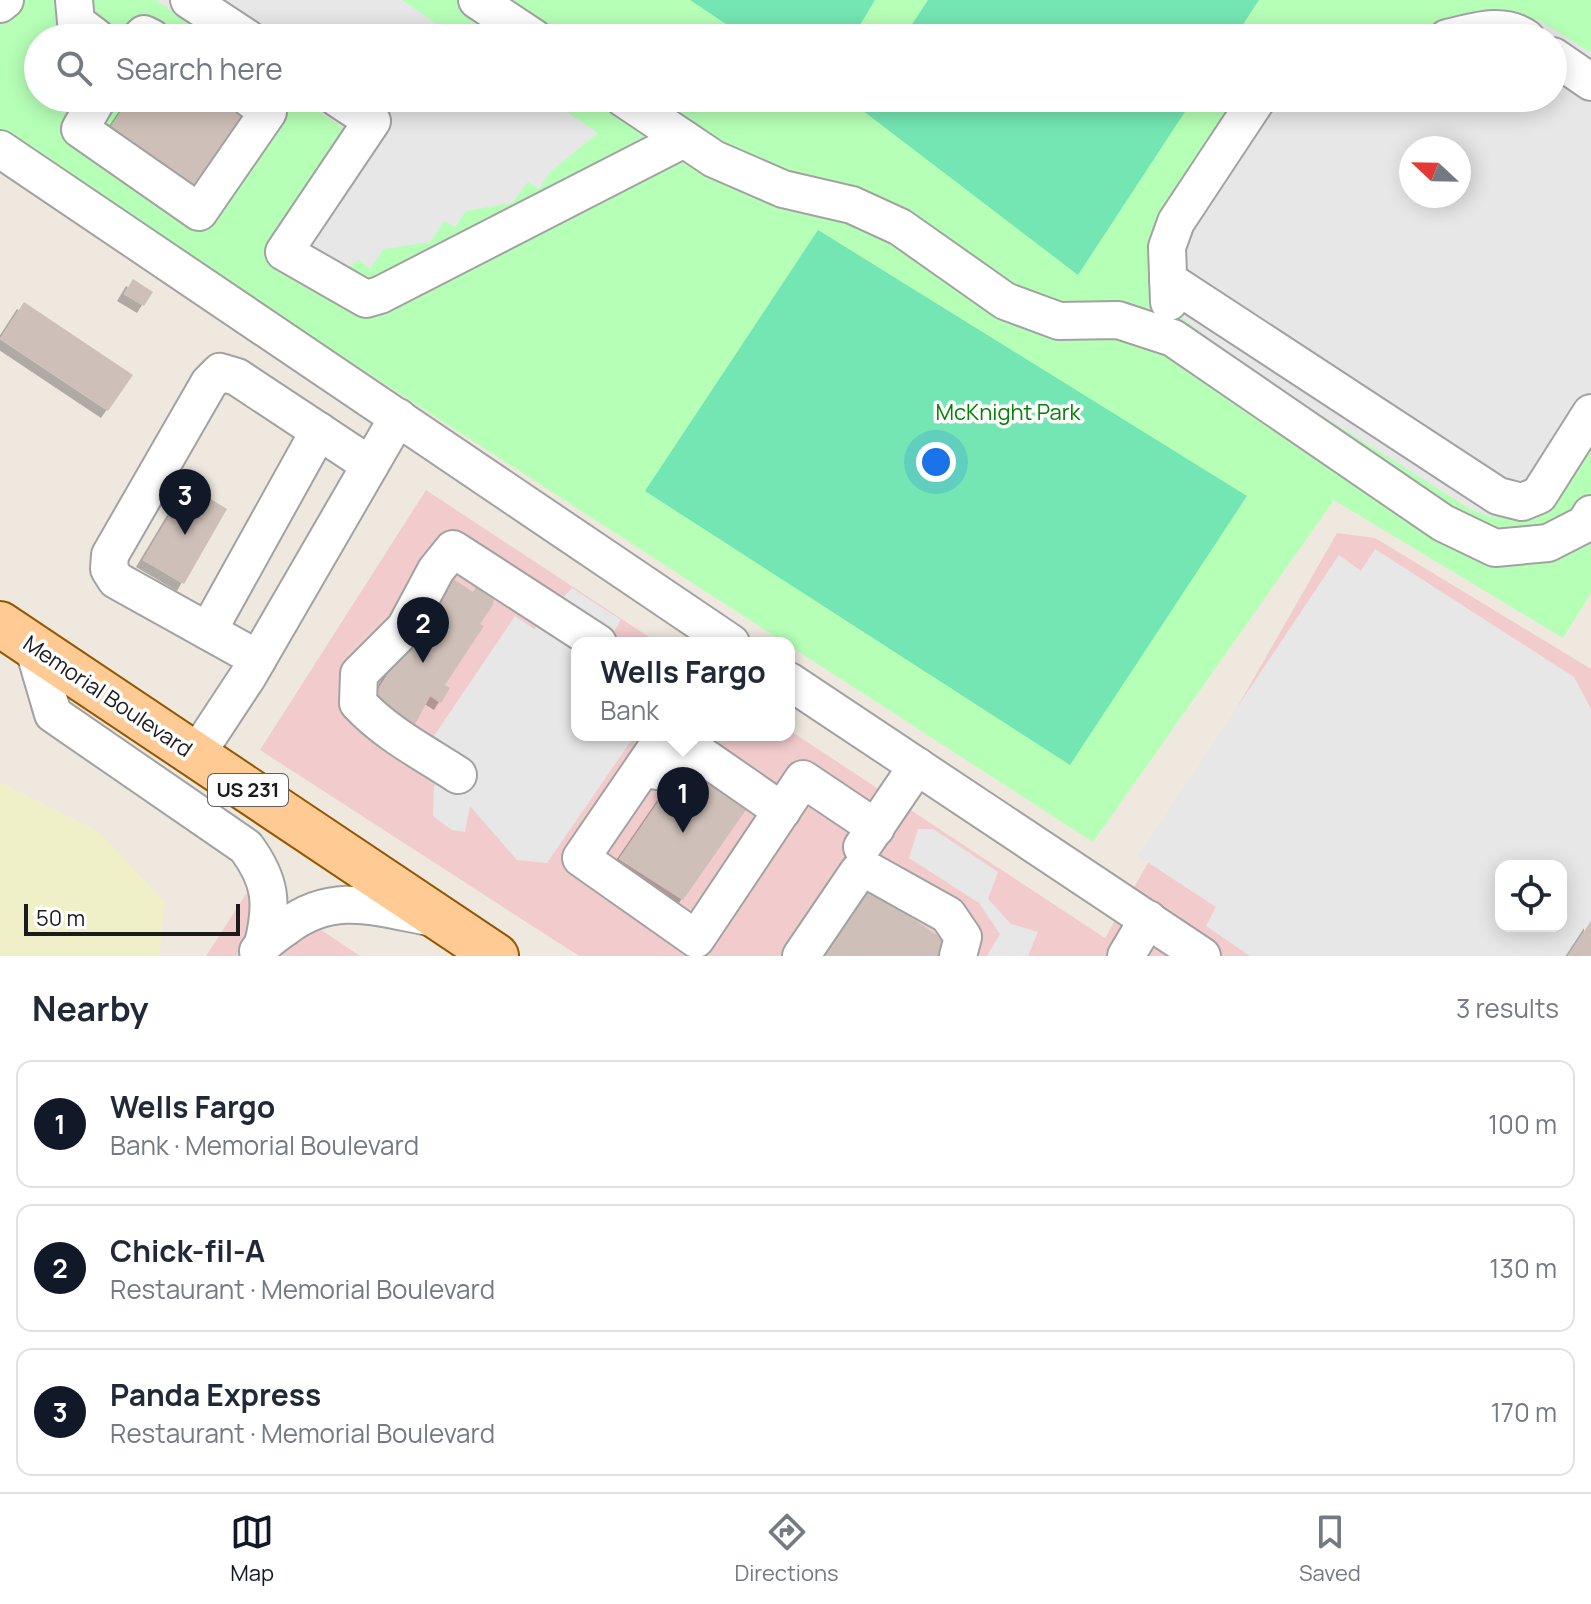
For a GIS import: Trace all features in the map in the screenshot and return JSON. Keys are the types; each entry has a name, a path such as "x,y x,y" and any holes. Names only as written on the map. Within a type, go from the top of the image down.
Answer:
{"main road":[{"name":"Memorial Boulevard","path":"17,635 496,956"}],"lane":[{"path":"74,0 79,24"},
{"path":"189,0 226,24"},
{"path":"477,0 513,24"},
{"path":"1567,66 1591,82"},
{"path":"90,112 80,129 199,212 268,112"},
{"path":"358,112 372,121 284,252 366,299 380,295 684,139"},
{"path":"644,112 714,159 783,189 852,205 900,227 1005,301 1059,321 1118,320 1173,338 1443,523 1495,548 1548,543 1585,524 1591,514"},
{"path":"1173,338 1167,247 1176,222 1249,112"},
{"path":"0,149 722,637"},
{"path":"1168,280 1498,496 1522,502 1539,495 1591,413"},
{"path":"258,659 116,580 109,569 110,555 209,383 220,372 237,377 370,465"},
{"path":"196,755 258,659 398,417"},
{"path":"208,631 319,431"},
{"path":"458,775 375,722 358,703 359,674 405,628 436,570 453,549 589,637"},
{"path":"17,635 53,714 246,847 262,869 269,891 269,920 259,950"},
{"path":"795,685 1202,956"},
{"path":"586,850 659,744 665,741"},
{"path":"708,741 787,804"},
{"path":"586,850 612,834 669,752 697,752 787,804"},
{"path":"785,956 917,766"},
{"path":"586,850 700,950 803,779 876,828"},
{"path":"801,956 858,872 871,872 948,915 963,937 958,956"},
{"path":"259,950 312,910 336,903 440,919"},
{"path":"1126,956 1148,919"}],"shaded area":[{"path":"156,0 402,0 437,24 191,24"},
{"path":"1495,11 1545,24 1431,24"},
{"path":"1567,38 1591,53 1591,444 1550,504 1526,520 1489,516 1470,509 1236,361 1155,295 1236,112 1567,112"},
{"path":"319,112 567,112 598,133 551,171 539,189 528,182 512,203 466,211 455,227 444,221 430,242 384,249 370,269 359,260 312,290 266,255 347,131"},
{"path":"426,490 649,637 571,637 571,741 795,741 795,734 1105,938 1337,533 1375,538 1591,669 1591,956 579,956 260,750"},
{"path":"1375,549 1574,677 1591,709 1591,921 1568,956 1250,956 1206,926 1216,907 1138,856 1339,555 1361,571"},
{"path":"572,588 621,620 611,637 571,637 571,741 631,741 547,863 517,860 470,806 465,832 452,830 433,816 434,787 458,752 434,736 515,616 534,629"},
{"path":"918,829 933,829 998,872 988,899 1011,924 1038,932 1028,956 987,956 1000,934 979,903 909,858"},
{"path":"246,894 271,896 360,956 206,956"}],"green space":[{"name":"McKnight Park","path":"0,0 1591,0 1591,593 1563,638 1334,500 1093,842 795,649 795,637 776,637 0,135"},
{"path":"690,0 875,0 860,24 726,24"},
{"path":"928,0 1259,0 1243,24 912,24"},
{"path":"865,112 1185,112 1078,275"},
{"path":"818,230 1247,496 1070,765 645,491"},
{"path":"0,782 99,832 165,902 159,956 0,956"}],"building":[{"path":"121,112 240,112 246,116 196,188 108,131"},
{"path":"133,279 153,292 144,306 124,294"},
{"path":"24,302 133,375 108,411 0,339"},
{"path":"188,485 227,509 184,584 143,560"},
{"path":"450,577 473,592 477,586 494,597 493,605 480,624 484,626 445,685 450,688 441,703 430,696 410,734 377,705 381,698 375,694"},
{"path":"683,766 748,807 683,900 619,859"},
{"path":"862,884 950,944 942,956 814,956"},
{"path":"1591,921 1591,956 1568,956"}],"place":[{"name":"Panda Express","path":"185,535"},
{"name":"Chick-fil-A","path":"423,663"},
{"name":"Wells Fargo","path":"683,833"}]}
